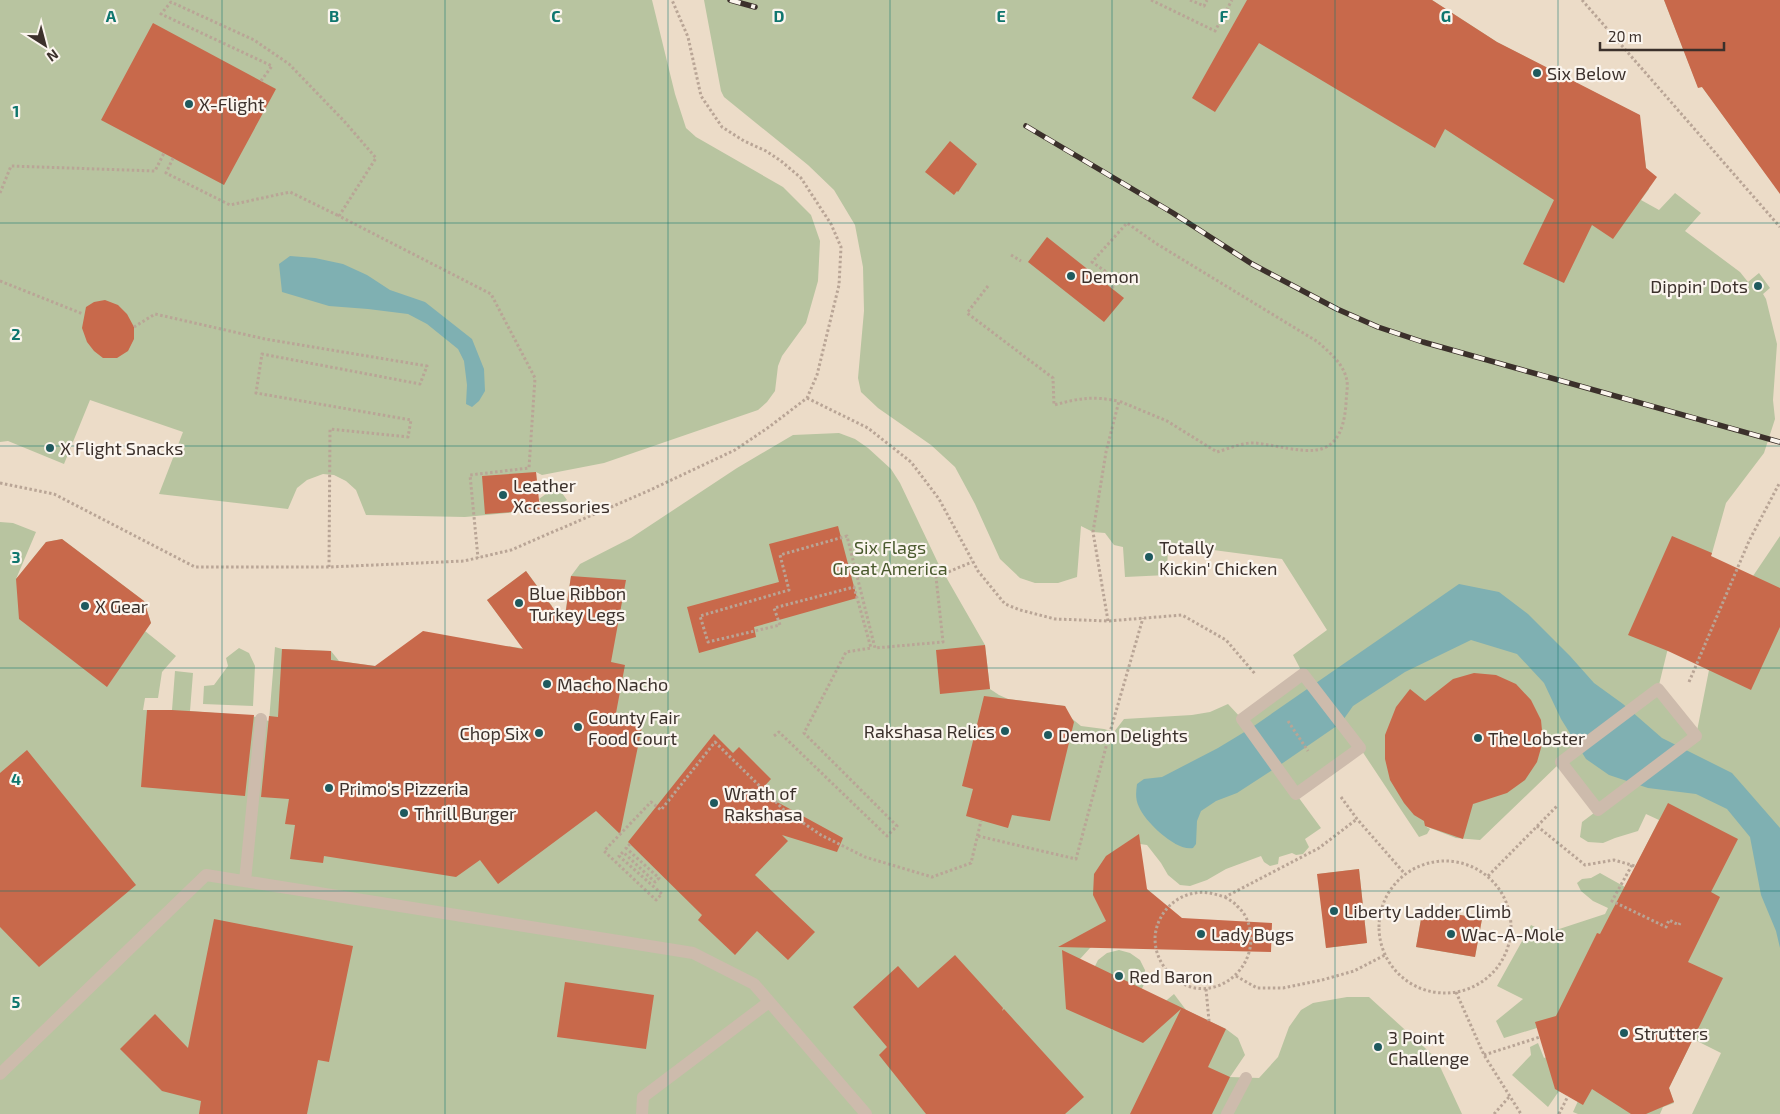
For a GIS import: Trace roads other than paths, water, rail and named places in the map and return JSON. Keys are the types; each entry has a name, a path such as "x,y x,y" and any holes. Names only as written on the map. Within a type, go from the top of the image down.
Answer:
{"street":[{"path":"1303,674 1360,748 1324,774 1296,794 1242,719 1303,674"},
{"path":"1658,688 1696,736 1598,810 1578,784 1561,762 1658,688"},
{"path":"245,881 261,718"},
{"path":"0,1074 206,875 693,954 754,984 866,1114"},
{"path":"642,1114 644,1097 770,1002"},
{"path":"1227,1114 1246,1078"}],"water":[{"path":"290,256 315,258 343,264 367,275 390,290 425,302 472,339 484,369 485,391 479,401 472,407 466,404 467,385 464,361 458,349 427,324 408,314 329,306 282,292 279,264"},
{"path":"1459,584 1499,592 1528,614 1594,683 1623,704 1662,738 1732,773 1780,828 1780,948 1776,931 1761,895 1750,837 1727,809 1696,794 1648,788 1609,775 1586,759 1561,719 1544,683 1517,654 1471,640 1405,672 1353,706 1341,723 1277,767 1237,793 1216,801 1201,811 1197,821 1196,844 1193,848 1186,848 1170,841 1142,813 1137,801 1137,784 1144,779 1162,777 1218,748 1251,728"}],"railway":[{"path":"730,0 755,7"},
{"path":"1026,126 1173,213 1252,264 1337,309 1378,327 1423,342 1780,442"}],"place":[{"name":"Six Below","path":"1537,73"},
{"name":"X-Flight","path":"189,104"},
{"name":"Demon","path":"1071,276"},
{"name":"Dippin' Dots","path":"1758,286"},
{"name":"X Flight Snacks","path":"50,448"},
{"name":"Leather Xccessories","path":"503,495"},
{"name":"Totally Kickin' Chicken","path":"1149,557"},
{"name":"Blue Ribbon Turkey Legs","path":"519,603"},
{"name":"X Gear","path":"85,606"},
{"name":"Macho Nacho","path":"547,684"},
{"name":"County Fair Food Court","path":"578,727"},
{"name":"Rakshasa Relics","path":"1005,731"},
{"name":"Chop Six","path":"539,733"},
{"name":"Demon Delights","path":"1048,735"},
{"name":"The Lobster","path":"1478,738"},
{"name":"Primo's Pizzeria","path":"329,788"},
{"name":"Wrath of Rakshasa","path":"714,803"},
{"name":"Thrill Burger","path":"404,813"},
{"name":"Liberty Ladder Climb","path":"1334,911"},
{"name":"Lady Bugs","path":"1201,934"},
{"name":"Wac-A-Mole","path":"1451,934"},
{"name":"Red Baron","path":"1119,976"},
{"name":"Strutters","path":"1624,1033"},
{"name":"3 Point Challenge","path":"1378,1047"}],"park label":[{"name":"Six Flags Great America","path":"890,557"}]}
